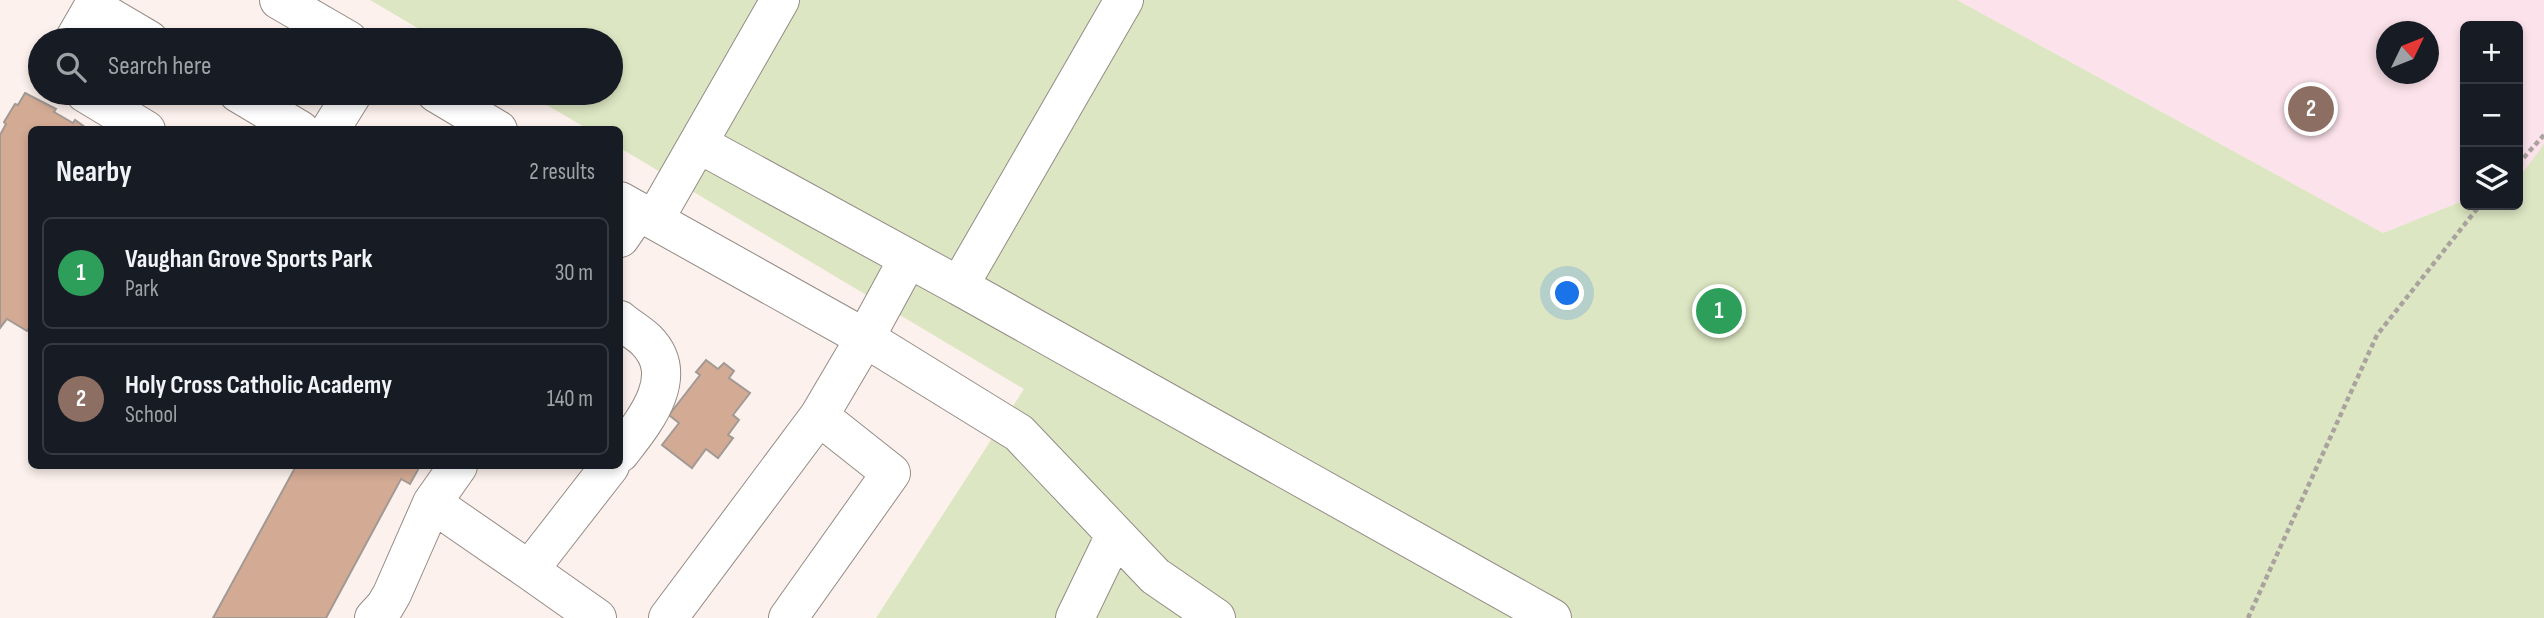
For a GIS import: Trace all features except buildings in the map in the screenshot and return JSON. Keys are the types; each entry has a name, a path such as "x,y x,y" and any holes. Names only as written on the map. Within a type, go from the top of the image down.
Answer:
{"street":[{"path":"279,0 327,28"},
{"path":"780,0 699,144 633,218 865,338 1019,433 1155,576 1216,618"},
{"path":"958,286 1124,0"},
{"path":"81,28 93,7 129,28"},
{"path":"105,105 139,126"},
{"path":"258,105 293,126"},
{"path":"332,126 346,105"},
{"path":"456,105 491,126"},
{"path":"699,144 1552,618"},
{"path":"668,618 819,416 908,259"},
{"path":"623,322 648,341 661,364 659,391 652,412 623,449"},
{"path":"788,618 891,473 819,416"},
{"path":"374,618 392,594 432,503 456,469"},
{"path":"529,570 608,469"},
{"path":"432,503 597,618"},
{"path":"1075,618 1115,535"}],"path":[{"path":"2523,158 2544,135"},
{"path":"2248,618 2377,335 2476,210"}],"shaded area":[{"path":"1957,0 2544,0 2544,144 2523,172 2523,21 2460,21 2460,202 2383,233"}],"green space":[{"path":"370,0 1957,0 2383,233 2460,202 2460,210 2523,210 2523,172 2544,144 2544,618 876,618 1024,389 623,150 623,126 583,126 547,105 623,105 623,28 418,28"}],"place":[{"name":"Holy Cross Catholic Academy","path":"2311,109"},
{"name":"Vaughan Grove Sports Park","path":"1719,311"}]}
